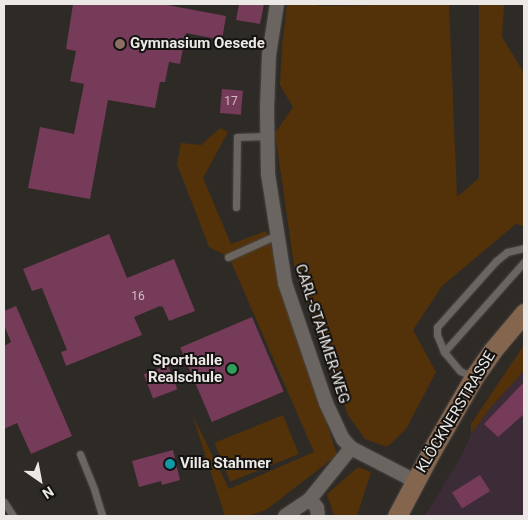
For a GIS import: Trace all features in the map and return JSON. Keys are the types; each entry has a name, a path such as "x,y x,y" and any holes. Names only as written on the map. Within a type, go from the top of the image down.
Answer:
{"main road":[{"name":"KLÖCKNERSTRASSE","path":"397,516 474,377 492,351 524,313"}],"street":[{"name":"CARL-STAHMER-WEG","path":"277,4 269,55 268,174 285,283 326,403 340,434 351,448 415,481"},
{"path":"285,516 310,498 351,448"},
{"path":"310,498 317,508 318,516"}],"lane":[{"path":"236,207 237,137 267,136"},
{"path":"228,257 277,235"},
{"path":"474,377 460,370 444,352 437,335 440,322 496,261 507,252 524,248"},
{"path":"444,352 524,262"},
{"path":"80,454 94,488 102,516"},
{"path":"4,502 13,516"}],"shaded area":[{"path":"287,4 318,4 318,6 449,4 457,197 479,178 479,4 504,4 502,37 524,73 524,226 516,224 442,286 413,330 436,372 406,429 387,447 365,439 348,415 294,265 275,133 293,107 280,85"},
{"path":"220,128 228,132 203,178 231,244 266,231 337,455 266,510 248,516 225,516 192,414 229,489 314,452 229,257 209,247 177,164 181,143 201,145"},
{"path":"524,345 524,371 491,407 471,434 471,424"},
{"path":"524,371 524,516 425,516 462,455 471,434 491,407"},
{"path":"283,415 299,454 230,482 214,443"},
{"path":"358,467 371,472 357,516 334,516 327,494"}],"building":[{"path":"73,4 162,4 226,16 222,40 186,33 180,64 169,62 165,82 160,82 155,108 108,100 90,199 28,188 40,127 74,134 84,84 70,81 76,51 66,49"},
{"path":"239,4 264,4 260,24 236,20"},
{"path":"222,89 243,91 241,115 220,113"},
{"path":"109,234 127,278 174,259 195,311 169,321 163,307 160,306 134,317 142,335 66,366 61,352 67,350 42,288 32,291 23,269"},
{"path":"16,306 72,436 31,454 17,423 4,429 4,346 11,342 4,325 4,311"},
{"name":"Sporthalle Realschule","path":"252,317 284,392 212,422 180,347"},
{"path":"168,365 177,389 153,399 144,374"},
{"path":"524,382 524,414 498,437 484,424"},
{"path":"173,450 180,480 162,485 161,481 139,487 132,461"},
{"path":"480,475 490,491 462,509 452,492"}],"place":[{"name":"Gymnasium Oesede","path":"120,44"},
{"name":"Sporthalle Realschule","path":"232,369"},
{"name":"Villa Stahmer","path":"170,464"}]}
